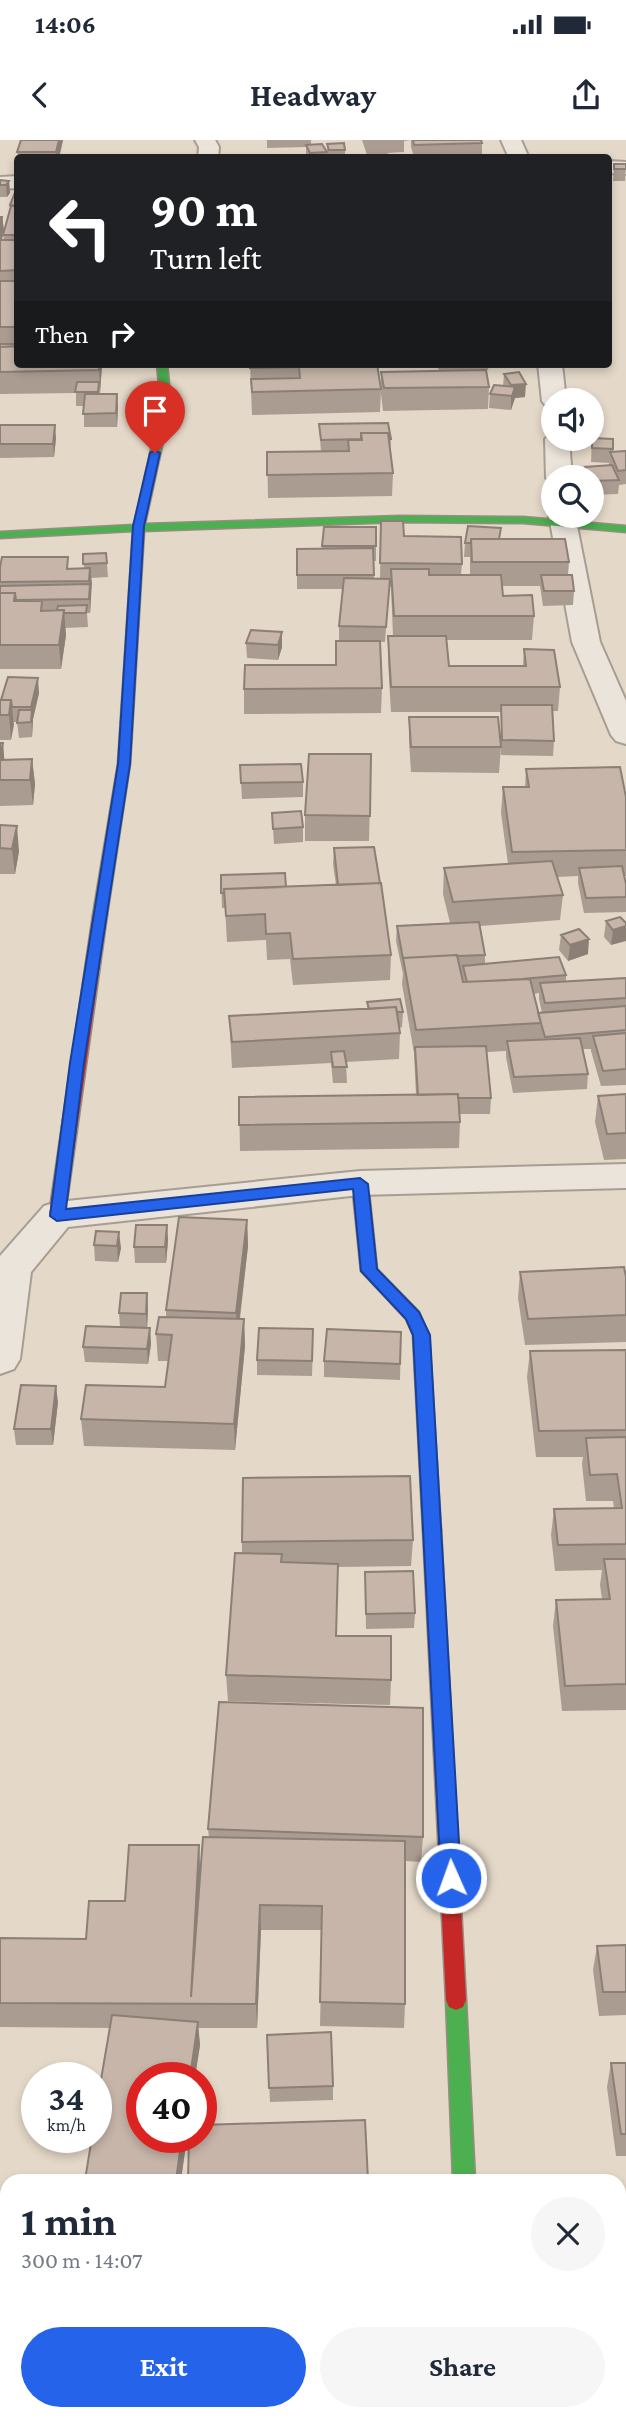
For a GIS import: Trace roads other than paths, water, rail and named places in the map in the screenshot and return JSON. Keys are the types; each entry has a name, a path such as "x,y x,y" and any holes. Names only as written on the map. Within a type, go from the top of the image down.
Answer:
{"street":[{"path":"0,1359 6,1269 57,1216 77,1063 124,764 139,526 166,405 162,368"},
{"path":"550,368 553,388"},
{"path":"0,535 139,526 340,519 541,519"},
{"path":"565,528 586,642 626,735"},
{"path":"591,528 626,529"},
{"path":"57,1216 360,1184 626,1176"},
{"path":"360,1184 369,1271 413,1316 421,1335 445,1741 464,2174"}]}
